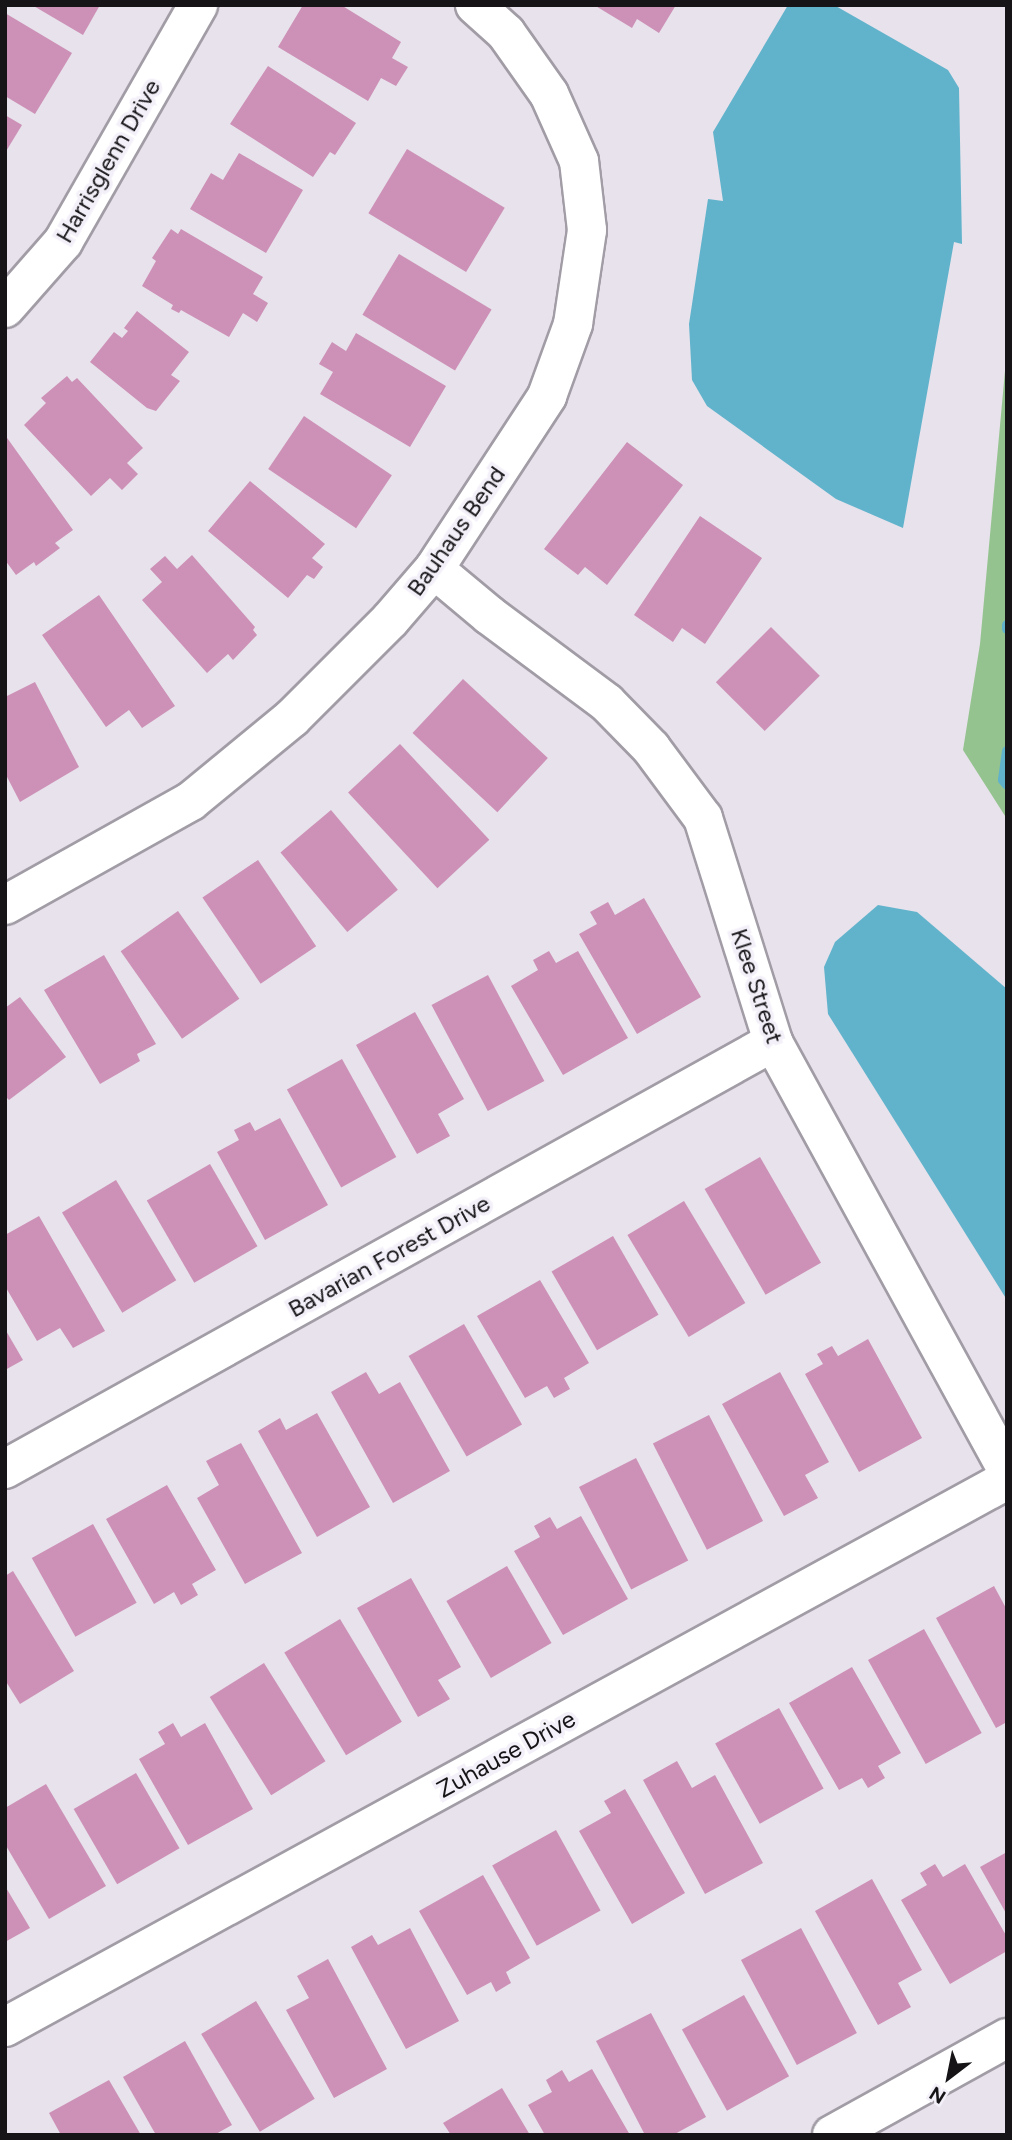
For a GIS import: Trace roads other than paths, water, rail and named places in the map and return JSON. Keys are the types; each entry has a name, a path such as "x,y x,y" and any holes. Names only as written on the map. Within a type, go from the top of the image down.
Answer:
{"street":[{"name":"Harrisglenn Drive","path":"5,308 63,243 198,5"},
{"name":"Bauhaus Bend","path":"5,905 191,801 292,718 390,620 434,569 547,396 573,324 587,230 579,161 549,94 506,33 475,5"},
{"name":"Klee Street","path":"434,569 489,615 607,703 651,748 703,818 773,1042 1007,1470"},
{"name":"Bavarian Forest Drive","path":"5,1469 773,1042"},
{"name":"Zuhause Drive","path":"5,2027 1007,1480"},
{"path":"832,2135 1007,2038"}],"water":[{"path":"788,5 834,5 948,70 959,88 962,244 954,242 903,528 836,499 707,406 692,380 689,324 708,199 723,201 713,132"},
{"path":"878,905 917,912 1007,989 1007,1300 828,1014 824,967 835,942"}],"waterway":[{"path":"1007,751 1003,780 1007,785"}]}
